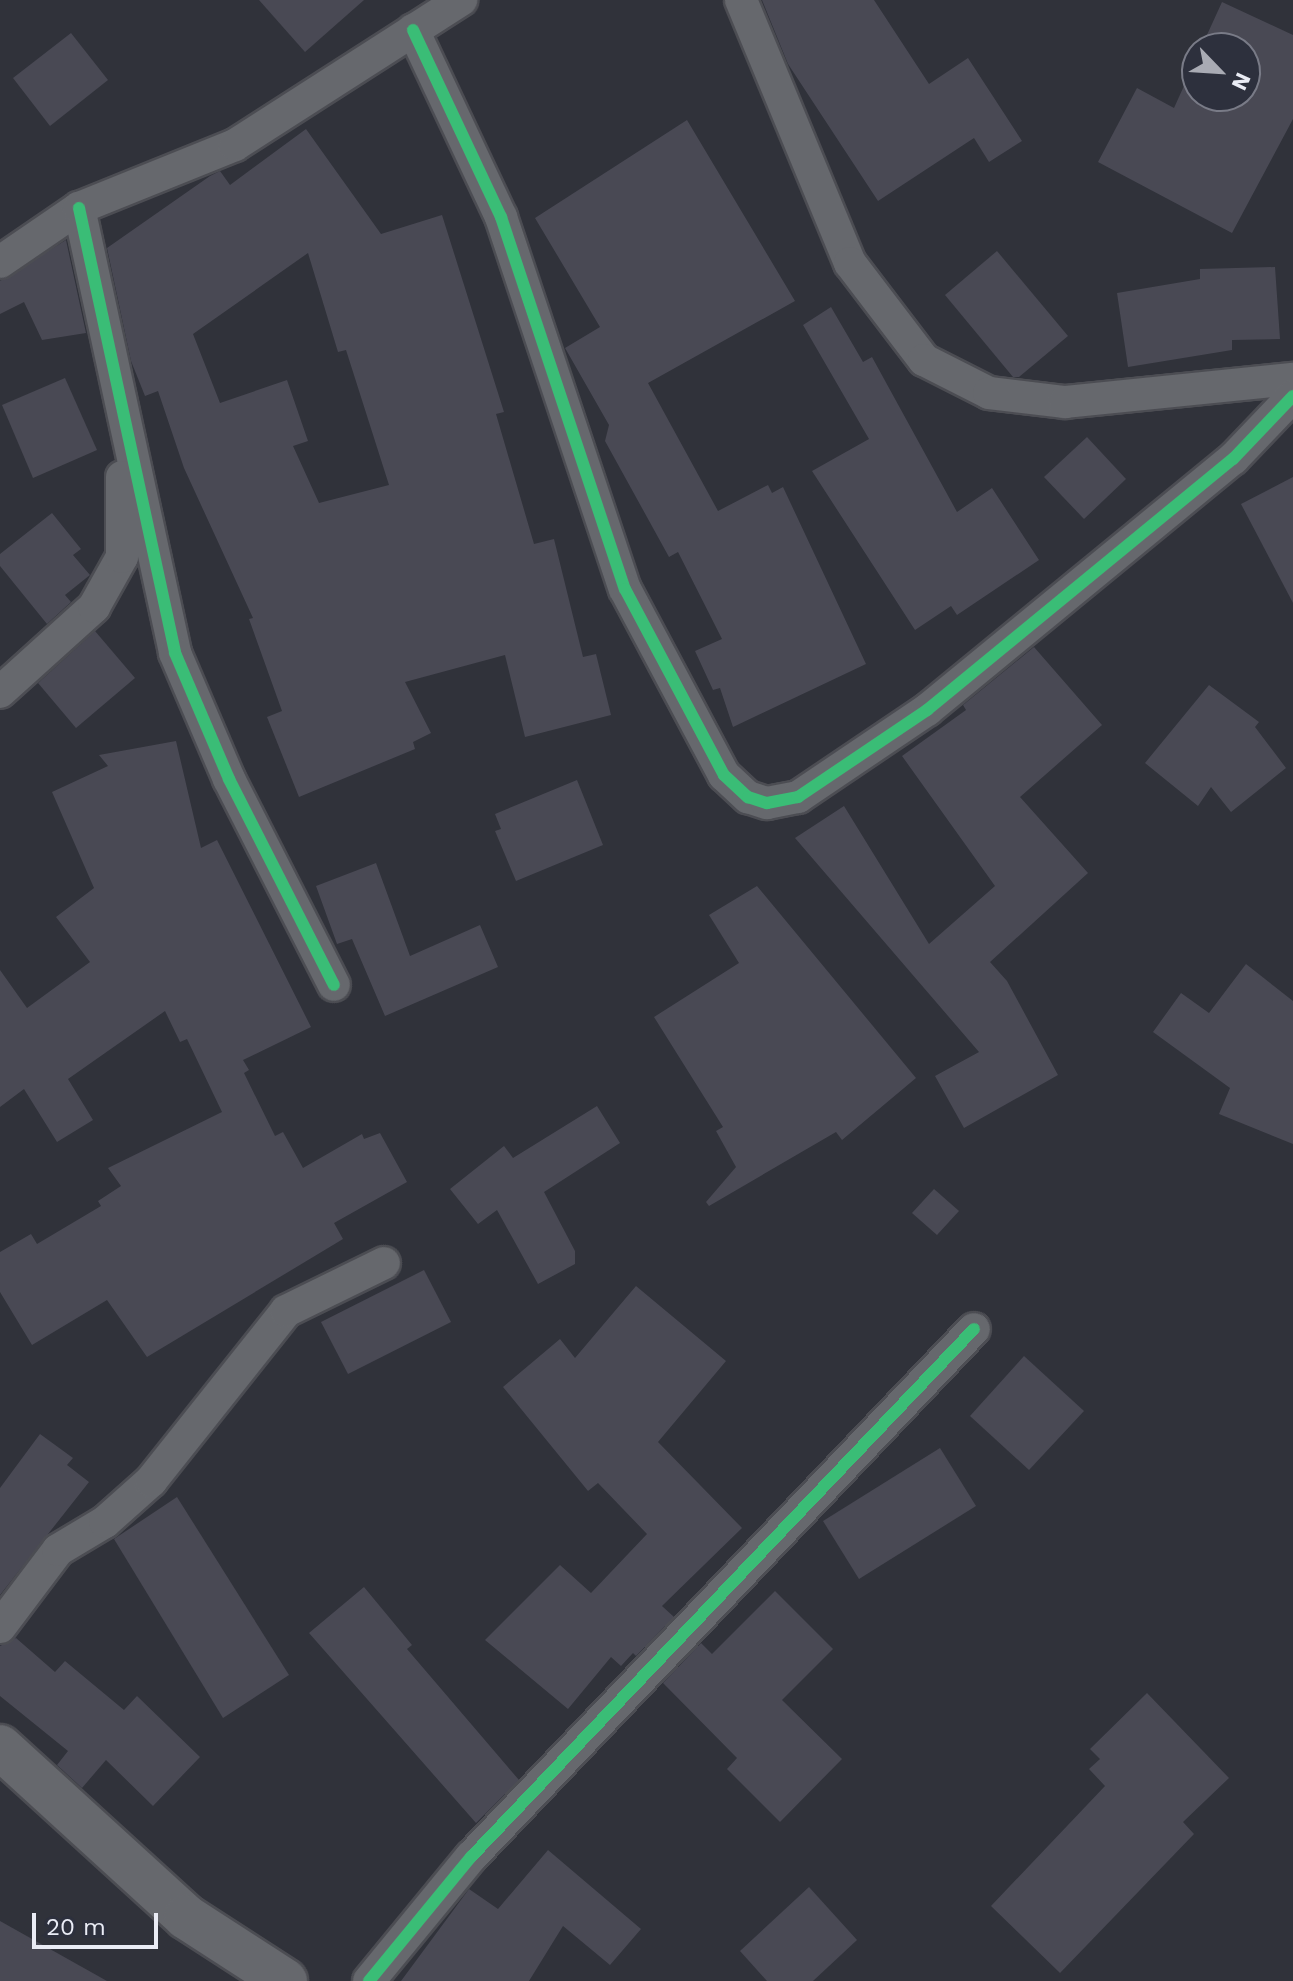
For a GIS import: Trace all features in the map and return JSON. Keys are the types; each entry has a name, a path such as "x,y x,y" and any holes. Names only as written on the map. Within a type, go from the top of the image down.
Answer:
{"street":[{"path":"0,262 79,208 235,145 461,0"},
{"path":"741,0 850,263 924,360 989,393 1065,402 1293,379"},
{"path":"413,30 501,217 625,589 724,775 748,797 767,803 798,797 927,710 1233,459 1293,396"},
{"path":"79,208 175,653 229,779 334,985"},
{"path":"0,692 94,607 122,557 123,418"},
{"path":"0,1627 58,1550 105,1522 151,1481 286,1311 384,1263"},
{"path":"369,1981 471,1857 974,1329"},
{"path":"0,1747 186,1917 285,1981"}],"building":[{"path":"259,0 364,0 305,52"},
{"path":"762,0 874,0 929,84 968,58 1022,141 989,162 974,138 878,201 788,64"},
{"path":"1222,2 1293,35 1293,119 1232,233 1098,162 1137,88 1174,108 1181,92 1181,112 1261,112 1261,32 1208,32"},
{"path":"71,33 108,80 50,126 13,78"},
{"path":"687,120 795,301 648,383 718,511 768,485 772,493 783,487 866,664 733,727 720,688 713,690 695,651 722,639 678,552 669,557 605,441 609,425 565,348 600,327 535,218"},
{"path":"306,129 381,234 442,215 504,412 496,414 534,544 554,539 583,657 596,654 611,715 525,737 505,655 405,682 431,733 413,742 415,749 299,797 267,717 282,711 249,619 253,618 184,468 158,391 145,396 131,361 107,248 210,176 220,171 230,185","holes":["308,253 338,352 346,350 389,485 319,503 293,446 308,441 287,380 220,403 193,334"]},
{"path":"66,240 86,333 42,340 24,302 0,314 0,281"},
{"path":"997,251 1068,336 1019,377 1013,377 945,295"},
{"path":"1275,267 1280,339 1232,340 1232,350 1128,367 1117,293 1200,279 1200,269"},
{"path":"831,307 863,362 872,357 957,512 992,488 1039,560 957,615 951,606 915,630 812,471 869,439 803,325"},
{"path":"65,378 97,450 33,478 2,405"},
{"path":"1087,437 1126,479 1084,519 1044,477"},
{"path":"1293,477 1293,603 1241,504"},
{"path":"52,513 81,549 73,555 90,575 65,595 71,602 47,624 0,566 0,554"},
{"path":"95,631 135,678 76,728 38,683"},
{"path":"1034,647 1102,725 1020,797 1088,873 990,962 1007,981 1058,1075 964,1128 935,1076 979,1052 795,838 844,806 929,944 995,886 902,756 966,710 963,705"},
{"path":"1209,685 1259,722 1255,727 1286,768 1231,812 1211,787 1198,806 1145,763"},
{"path":"176,741 201,848 217,840 311,1027 243,1060 249,1070 244,1073 275,1136 283,1132 303,1168 362,1134 364,1139 380,1133 407,1182 334,1223 343,1239 147,1357 107,1300 32,1345 0,1292 0,1252 31,1234 37,1244 101,1206 98,1201 121,1186 108,1168 222,1112 187,1039 180,1042 165,1011 68,1079 93,1120 57,1142 24,1089 0,1107 0,970 27,1008 90,962 56,917 94,888 52,792 108,766 99,755"},
{"path":"577,780 603,845 516,881 495,831 501,829 495,814"},
{"path":"376,863 410,956 480,925 498,967 385,1016 352,939 337,944 316,886"},
{"path":"757,886 916,1078 842,1140 836,1132 709,1206 706,1202 736,1167 716,1131 723,1127 654,1017 739,963 709,915"},
{"path":"1246,964 1293,1001 1293,1144 1219,1114 1230,1088 1153,1032 1181,993 1209,1013"},
{"path":"597,1106 620,1143 544,1192 575,1251 575,1264 538,1284 497,1210 478,1224 450,1189 504,1146 513,1158"},
{"path":"934,1189 959,1211 937,1235 912,1213"},
{"path":"424,1270 451,1322 348,1374 321,1322"},
{"path":"636,1286 726,1361 658,1442 742,1528 662,1606 674,1617 636,1656 633,1653 621,1666 611,1657 568,1709 485,1640 560,1565 591,1593 647,1534 598,1483 588,1491 503,1387 560,1339 575,1358"},
{"path":"1024,1356 1084,1411 1029,1470 970,1416"},
{"path":"40,1434 73,1458 67,1465 89,1482 0,1595 0,1488"},
{"path":"940,1448 976,1506 859,1579 823,1521"},
{"path":"177,1497 289,1675 223,1718 114,1539"},
{"path":"364,1587 412,1645 407,1649 519,1780 476,1823 309,1633"},
{"path":"775,1591 833,1649 782,1700 842,1759 780,1822 727,1769 737,1758 663,1683 701,1643 712,1654"},
{"path":"16,1638 55,1672 65,1661 124,1710 137,1696 200,1757 153,1806 106,1760 82,1788 57,1765 68,1751 0,1696 0,1646"},
{"path":"1147,1693 1229,1778 1183,1822 1194,1834 1060,1973 991,1906 1105,1786 1089,1769 1100,1759 1090,1749"},
{"path":"548,1850 641,1929 610,1965 563,1926 529,1981 401,1981 469,1889 498,1909"},
{"path":"809,1887 857,1940 813,1981 767,1981 740,1951"},
{"path":"0,1921 107,1981 0,1981"}],"cycle path":[{"path":"413,30 501,217 625,589 724,775 748,797 767,803 798,797 927,710 1233,459 1293,396"},
{"path":"79,208 175,653 229,779 334,985"},
{"path":"369,1981 471,1857 974,1329"}]}
